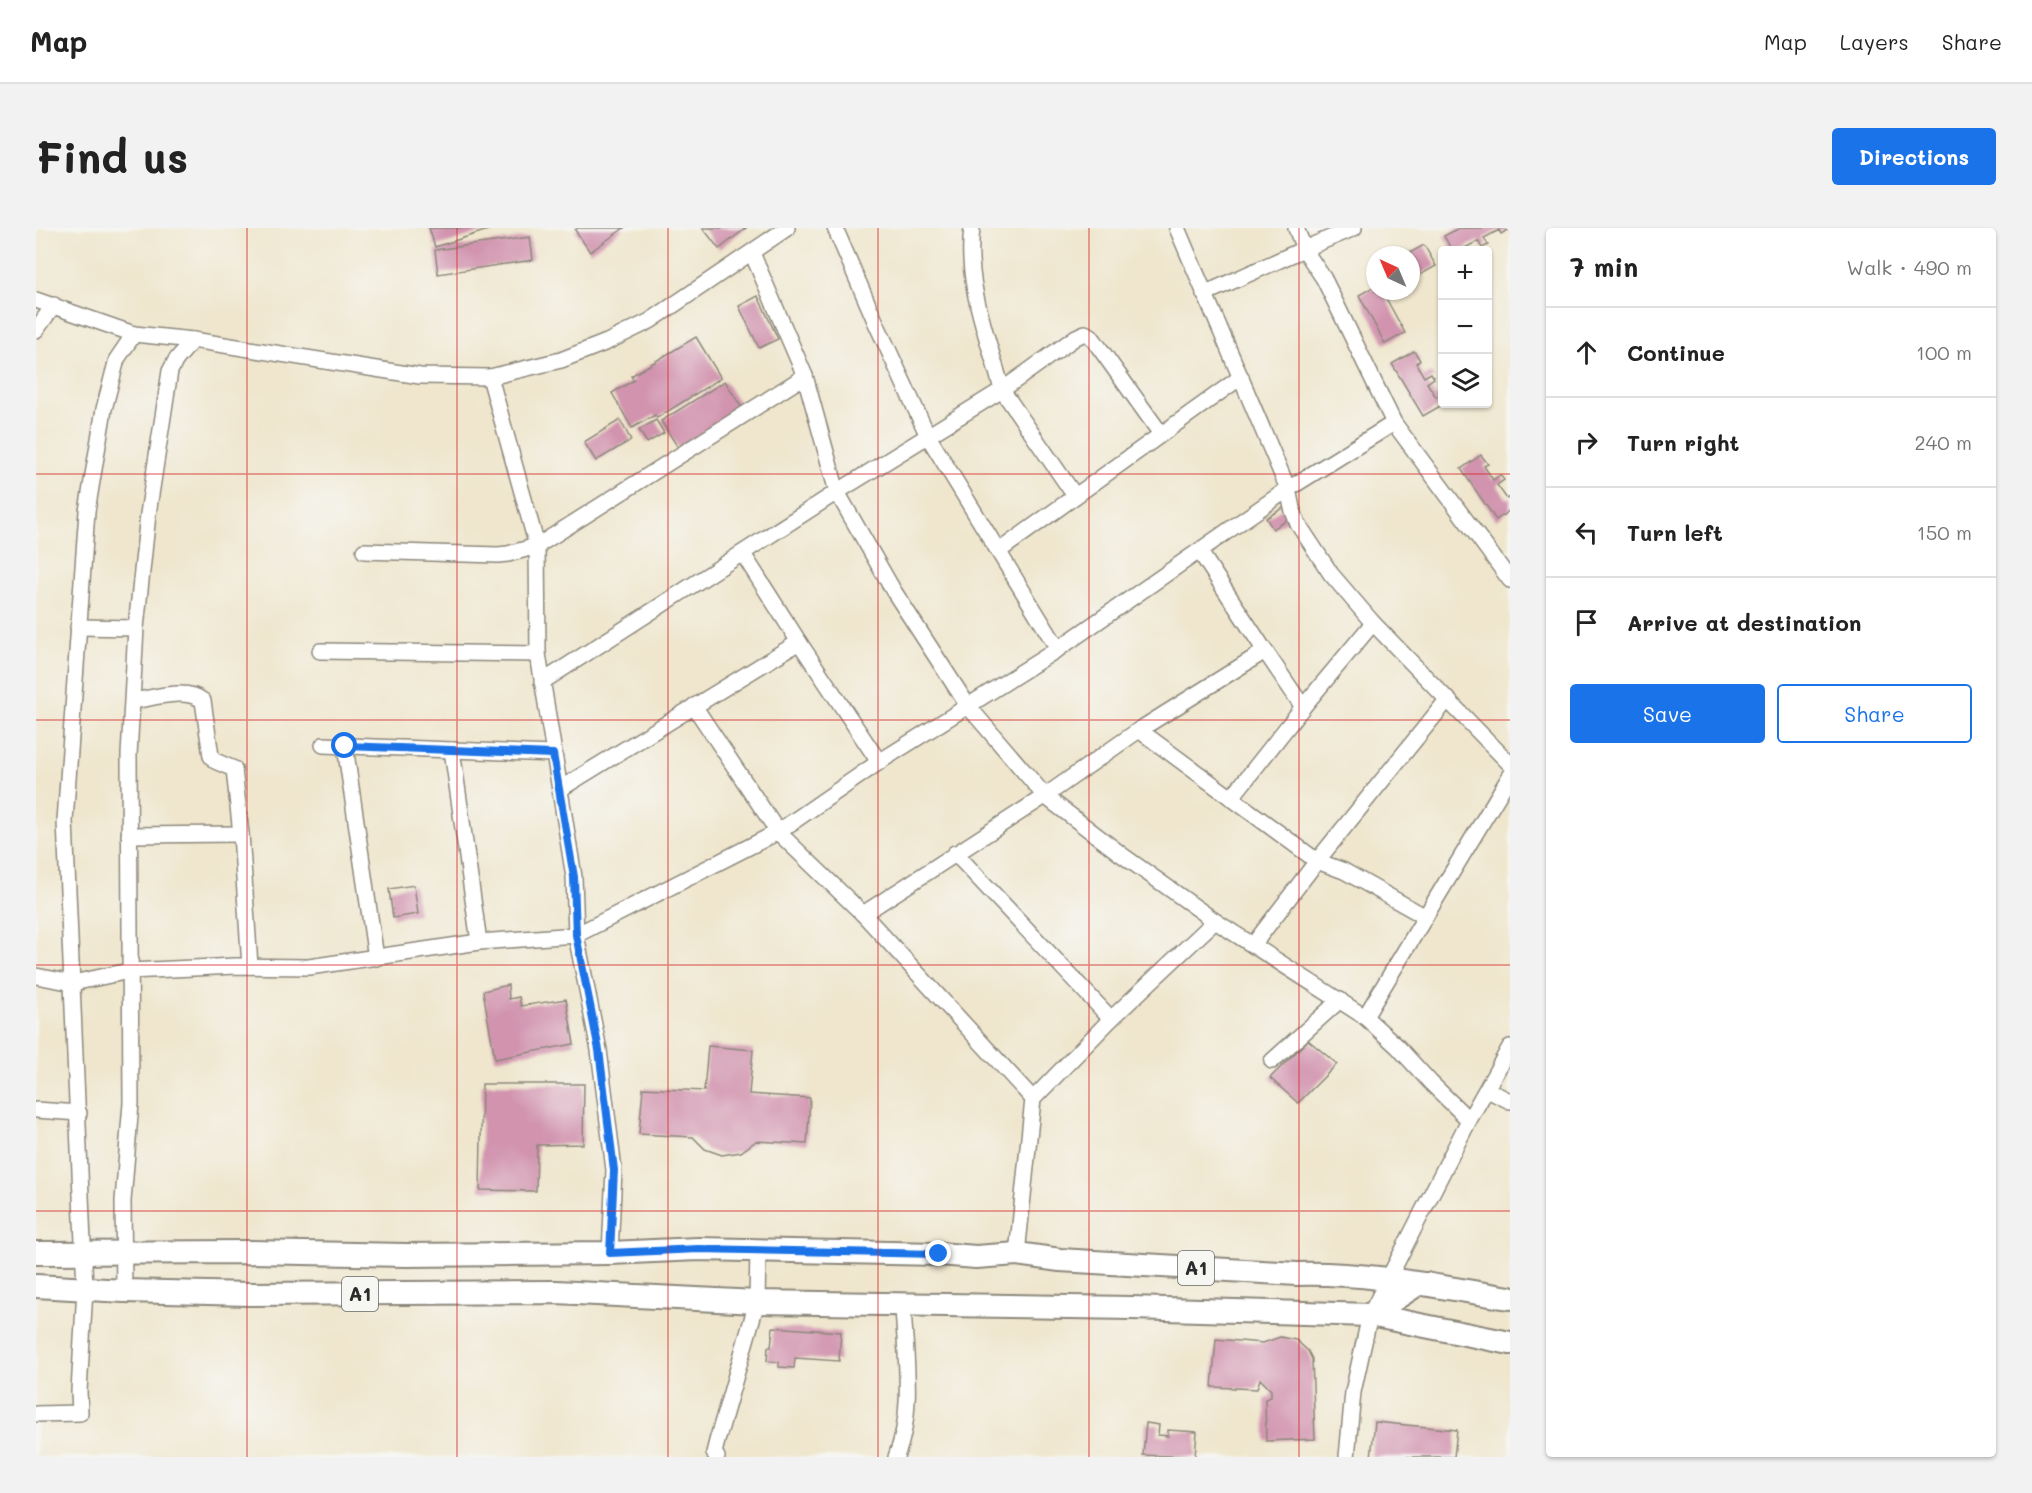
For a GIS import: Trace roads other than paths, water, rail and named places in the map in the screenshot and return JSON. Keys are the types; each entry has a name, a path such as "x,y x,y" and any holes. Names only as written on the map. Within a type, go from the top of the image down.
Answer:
{"main road":[{"name":"A1","path":"36,1253 123,1251 406,1255 610,1253 698,1249 939,1254 976,1257 1017,1254 1060,1260 1297,1274 1332,1273 1388,1279 1510,1298"},
{"path":"1371,1315 1418,1284 1510,1287"},
{"name":"A1","path":"36,1286 250,1294 556,1292 757,1302 1131,1308 1371,1315 1510,1343"}],"street":[{"path":"36,300 134,334 193,340 420,376 490,377 561,360 607,342 650,321 787,228"},
{"path":"836,228 928,436 1058,649"},
{"path":"972,228 970,260 972,286 1002,390 1075,496"},
{"path":"1177,228 1288,489 1298,524 1331,574 1374,623 1510,764"},
{"path":"1296,228 1304,249 1320,272 1394,423 1510,580"},
{"path":"1204,294 1354,228"},
{"path":"1319,244 1322,256 1320,272"},
{"path":"752,253 805,376 837,492 893,590 968,706 1045,796 1122,855 1215,921 1365,1017 1397,1046 1469,1120"},
{"path":"36,330 54,305"},
{"path":"542,682 837,492 1002,390 1085,333 1092,336 1161,434"},
{"path":"36,1414 80,1413 79,1391 85,1289 65,821 87,511 104,409 117,359 134,334"},
{"path":"124,1291 123,1201 131,1103 129,755 136,628 148,513 170,371 193,340"},
{"path":"364,551 498,555 537,546 805,376"},
{"path":"490,377 537,546 538,654 574,877 576,935 599,1050 614,1170 610,1253"},
{"path":"999,551 1240,377"},
{"path":"36,976 73,983 129,971 250,966 309,967 479,942 576,935 778,832 879,762 1058,649 1288,489 1394,423"},
{"path":"1200,552 1303,707"},
{"path":"743,554 879,762"},
{"path":"1232,797 1303,707 1374,623"},
{"path":"78,627 136,628"},
{"path":"560,789 799,642"},
{"path":"320,651 538,654"},
{"path":"863,914 1045,796 1139,730 1265,651"},
{"path":"133,701 187,693 197,695 203,700 211,756 215,761 234,769 250,966"},
{"path":"1253,945 1317,861 1448,699"},
{"path":"694,706 778,832 863,914 1033,1099"},
{"path":"1139,730 1317,861 1344,871 1424,916"},
{"path":"322,745 553,754"},
{"path":"345,746 376,958"},
{"path":"452,750 479,942"},
{"path":"1365,1017 1510,776"},
{"path":"129,835 241,834"},
{"path":"955,854 1111,1019"},
{"path":"1017,1254 1033,1099 1111,1019 1215,921"},
{"path":"1272,1061 1340,1000"},
{"path":"1347,1457 1353,1392 1371,1315 1469,1120 1510,1047"},
{"path":"1487,1090 1510,1101"},
{"path":"36,1110 79,1113"},
{"path":"717,1457 714,1454 717,1441 757,1302 758,1250"},
{"path":"896,1457 900,1448 908,1402 903,1306"}]}
